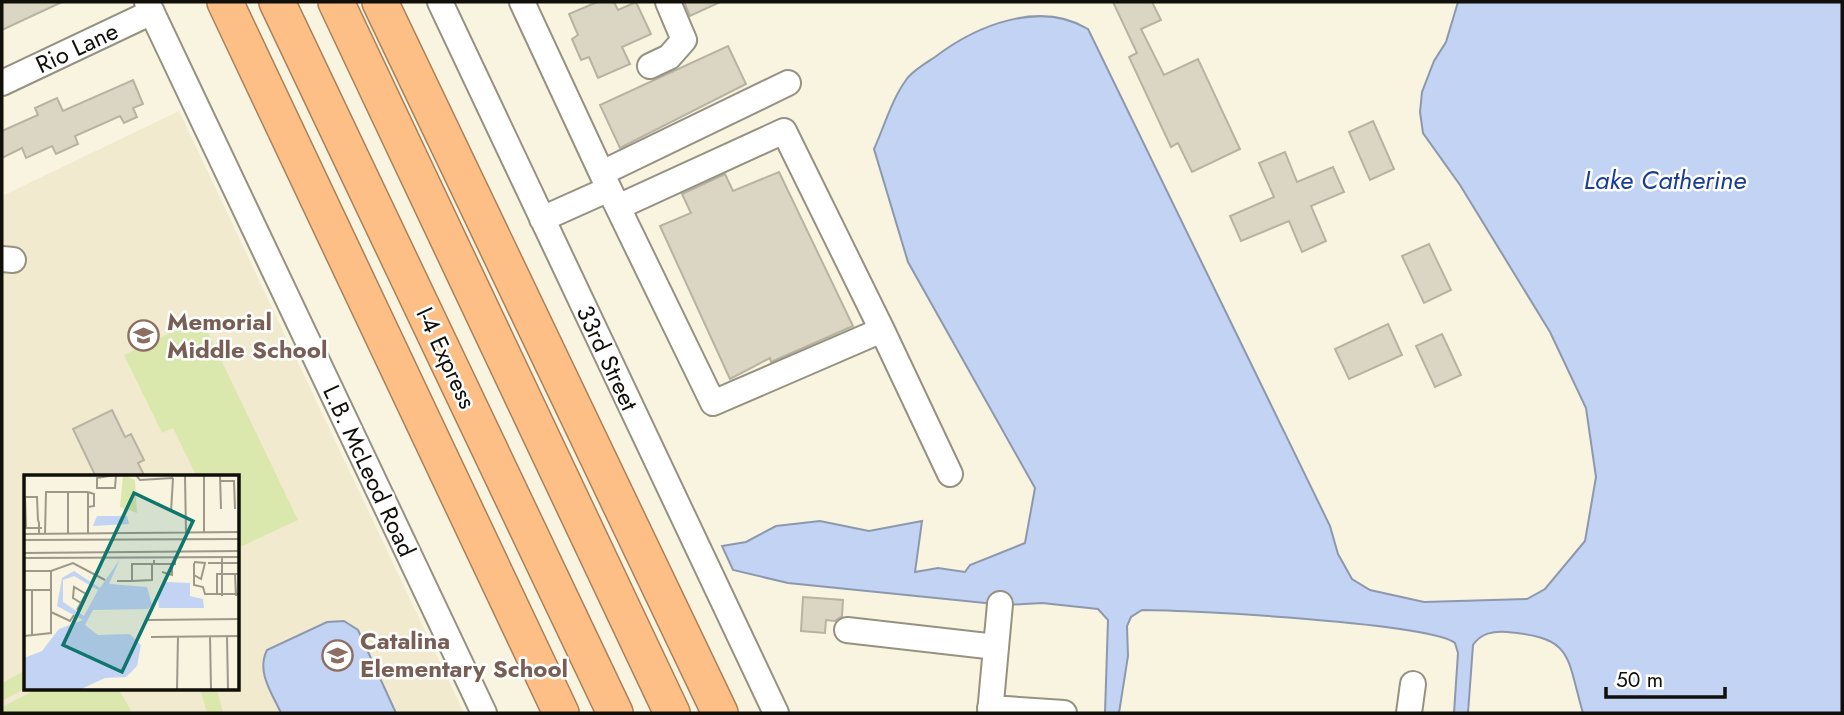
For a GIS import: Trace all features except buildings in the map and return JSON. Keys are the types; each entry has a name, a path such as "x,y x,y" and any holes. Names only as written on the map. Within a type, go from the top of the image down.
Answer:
{"highway":[{"path":"226,2 561,713"},
{"name":"I-4 Express","path":"277,2 615,713"},
{"path":"337,2 673,713"},
{"path":"380,2 720,713"}],"street":[{"path":"523,2 713,403 883,330"},
{"path":"650,66 669,57 684,40 668,2"},
{"name":"33rd Street","path":"445,4 542,219 776,713"},
{"name":"Rio Lane","path":"2,83 150,7"},
{"name":"L.B. McLeod Road","path":"150,7 484,713"},
{"path":"610,189 788,83"},
{"path":"542,219 610,189 784,131 883,330 950,474"},
{"path":"1000,604 990,710 1064,713"},
{"path":"847,630 996,647"},
{"path":"1409,713 1413,684"}],"shaded area":[{"name":"Memorial Middle School","path":"179,111 464,713 2,713 2,196"}],"green space":[{"path":"201,318 298,520 240,547 240,475 196,475 173,428 162,433 124,355"},
{"path":"24,671 24,689 2,701 2,683"},
{"path":"35,690 120,690 132,713 2,713 2,707"},
{"path":"200,690 217,690 223,713 207,713"}],"water":[{"name":"Lake Catherine","path":"1458,2 1842,2 1842,713 1583,713 1569,663 1556,645 1529,635 1502,632 1484,635 1473,645 1468,713 1454,713 1458,653 1455,643 1436,636 1402,629 1306,619 1142,610 1131,617 1127,626 1128,656 1119,713 1105,713 1108,620 1098,609 1042,603 1005,605 788,583 733,570 722,546 746,542 776,526 820,521 869,531 922,521 915,572 938,568 965,572 970,565 1025,543 1035,488 908,262 874,149 892,104 909,77 919,67 952,45 989,26 1009,20 1050,17 1088,29 1330,526 1338,554 1352,579 1370,590 1424,602 1527,599 1545,589 1585,541 1596,477 1586,408 1550,332 1460,185 1423,133 1420,112 1422,92 1434,61 1446,42"},
{"path":"344,621 358,630 396,713 281,713 264,674 267,650 327,622"}],"place":[{"name":"Memorial Middle School","path":"144,336"},
{"name":"Catalina Elementary School","path":"337,655"}]}
